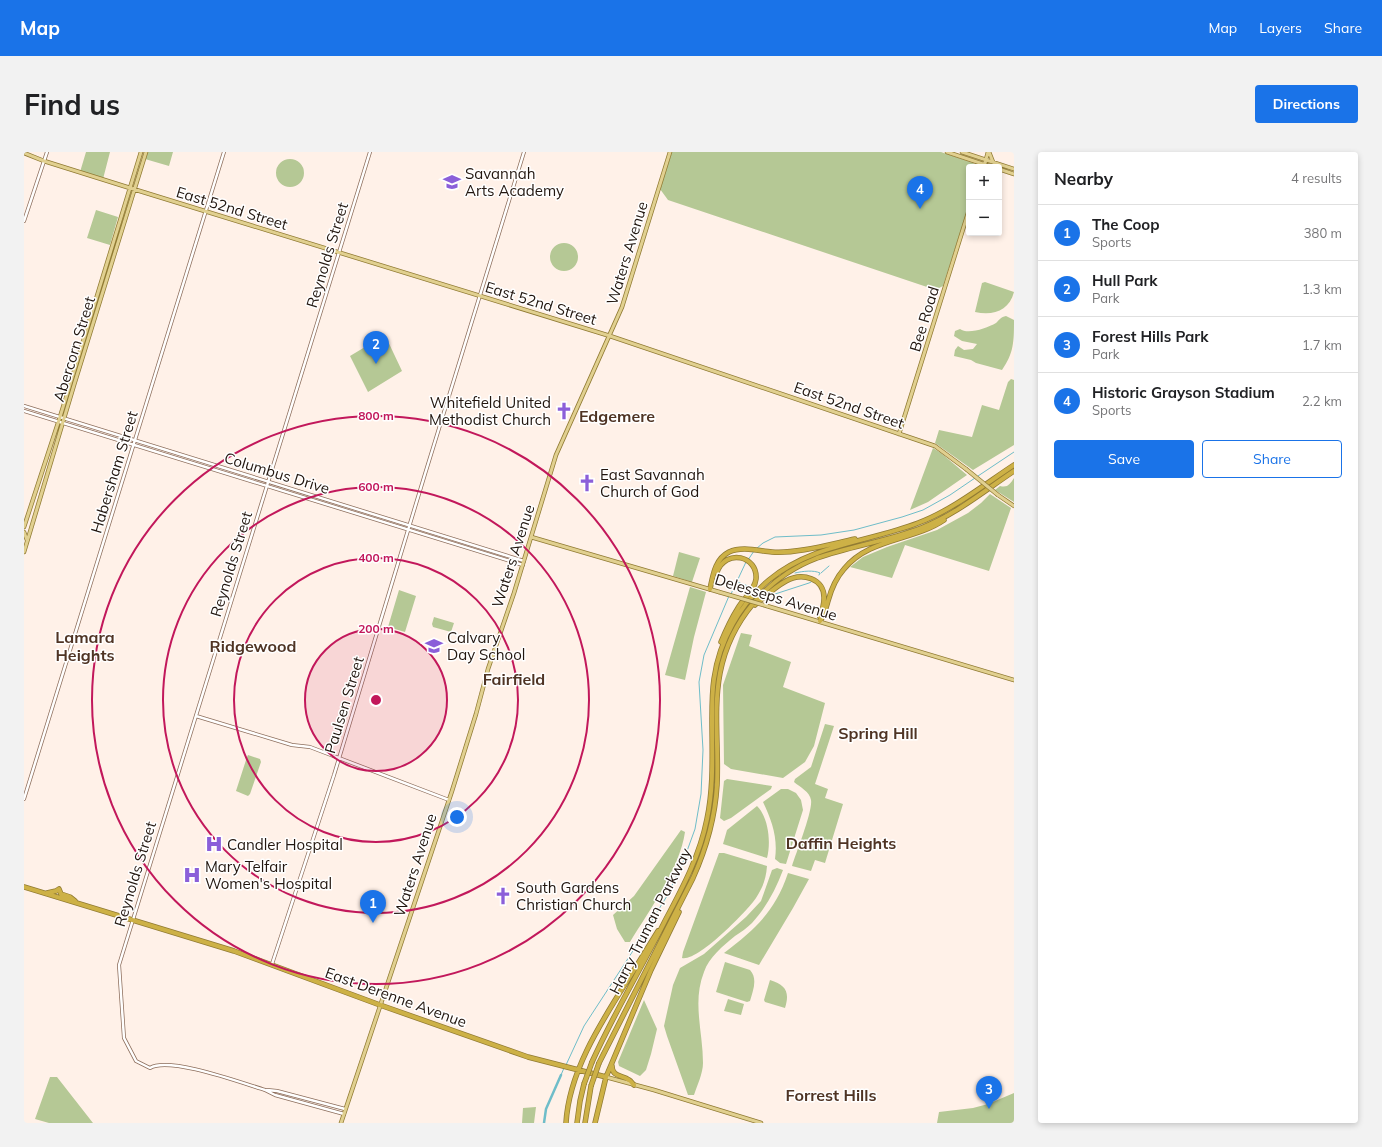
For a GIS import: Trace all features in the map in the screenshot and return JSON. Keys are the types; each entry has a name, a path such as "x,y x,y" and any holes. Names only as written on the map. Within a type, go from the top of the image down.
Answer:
{"highway":[{"name":"Harry Truman Parkway","path":"577,1123 584,1084 592,1062 694,865 703,837 708,816 712,780 714,679 722,648 733,623 749,600 767,581 790,565 814,554 920,523 939,514 1014,465"},
{"name":"Harry Truman Parkway","path":"585,1123 591,1086 600,1063 687,890 703,854 711,826 716,795 718,692 720,675 727,649 747,611 764,591 800,566 824,556 921,528 938,521 1014,471"},
{"path":"820,622 835,581 852,560 870,548 924,530 939,523 961,506"},
{"path":"710,589 718,562 730,552 744,550 785,553 889,532"},
{"path":"710,589 718,568 722,562 730,558 739,558 748,562 752,566 756,576 756,582 729,623 717,656 714,679"},
{"path":"738,626 754,606 770,592 786,581 804,576 816,581 824,592 820,622"},
{"path":"594,1123 606,1078 651,970 688,895 703,854"},
{"name":"East Derenne Avenue","path":"24,887 272,964 380,1005 506,1050 606,1078"},
{"path":"46,893 54,892 59,889 62,894 70,897 77,903"},
{"path":"566,1123 569,1102 579,1070 598,1028 674,905"},
{"path":"612,1065 614,1074 629,1080 634,1085"}],"main road":[{"name":"Abercorn Street","path":"24,526 60,416 141,152"},
{"name":"Abercorn Street","path":"24,552 146,152"},
{"name":"Waters Avenue","path":"341,1123 476,714 488,669 523,563 556,455 622,307 670,152"},
{"path":"947,152 980,164"},
{"path":"962,152 1014,169"},
{"path":"985,164 989,152"},
{"path":"989,152 993,162"},
{"name":"East 52nd Street","path":"24,153 44,161 130,188 610,336 935,446 1014,506"},
{"path":"1002,170 1014,174"},
{"name":"Bee Road","path":"898,434 966,219"},
{"path":"24,526 30,533"},
{"path":"24,532 27,542"},
{"name":"Delesseps Avenue","path":"531,537 1014,680"},
{"name":"East Derenne Avenue","path":"606,1078 761,1123"}],"street":[{"path":"24,221 47,152"},
{"name":"Habersham Street","path":"24,799 224,152"},
{"name":"Reynolds Street","path":"265,1090 181,1066 155,1065 150,1068 136,1061 124,1038 119,965 370,152"},
{"name":"Paulsen Street","path":"272,964 340,758 524,152"},
{"name":"Columbus Drive","path":"24,406 268,481 523,563"},
{"name":"Columbus Drive","path":"24,410 267,486 409,527"},
{"path":"196,716 292,745 310,747 448,800"},
{"path":"265,1090 277,1091 346,1109"},
{"path":"265,1090 275,1095 344,1114"}],"green space":[{"path":"86,152 110,152 103,179 80,172"},
{"path":"147,152 173,152 169,166 145,159"},
{"path":"672,152 941,152 974,164 966,164 966,214 943,286 939,288 930,288 668,200 660,189"},
{"path":"290,159 300,163 304,173 300,183 290,187 280,183 276,173 280,163"},
{"path":"96,210 118,217 110,245 87,238"},
{"path":"564,243 574,247 578,257 574,267 564,271 554,267 550,257 554,247"},
{"path":"985,282 1014,292 1008,304 999,311 988,313 975,312 982,283"},
{"path":"1006,316 1014,320 1013,341 1009,358 1002,370 954,356 955,350 958,346 964,350 973,349 977,344 962,341 954,336 955,331 960,329 963,331 973,331 983,329"},
{"path":"385,335 402,371 368,392 350,356"},
{"path":"1011,379 1014,380 1014,445 973,470 935,443 939,430 972,437 982,405 999,410 1008,382"},
{"path":"933,448 967,475 928,502 910,510"},
{"path":"1014,478 1014,502 995,490 1000,486 1008,485"},
{"path":"990,494 1011,508 989,571 905,545 892,578 850,567 863,557 937,530 968,513"},
{"path":"679,552 700,558 692,582 673,576"},
{"path":"690,587 706,592 694,637 685,680 665,675"},
{"path":"399,590 416,596 405,632 388,627"},
{"path":"434,617 454,623 451,632 433,627 432,624"},
{"path":"741,633 752,635 749,646 791,662 783,687 825,703 814,746 805,762 783,778 731,769 724,764 723,685"},
{"path":"825,724 834,726 815,784 828,789 825,798 843,804 825,863 815,860 811,871 792,866 807,822 811,805 809,795 794,782 795,779 811,767"},
{"path":"248,755 260,759 261,762 248,796 236,791"},
{"path":"727,779 772,786 771,789 731,818 724,821 720,818 724,781"},
{"path":"781,789 788,789 796,793 801,800 803,810 786,864 780,863 775,859 776,844 774,830 763,802"},
{"path":"757,806 764,817 768,831 769,845 767,858 723,844 727,830"},
{"path":"681,830 685,832 682,846 663,889 630,942 625,942 617,929 613,915 634,896"},
{"path":"719,853 724,853 767,866 764,883 756,898 733,924 699,952 689,957 682,958 683,952"},
{"path":"777,868 783,870 774,891 762,911 750,925 717,952 709,961 704,972 698,1006 703,1051 703,1067 694,1095 688,1095 664,1026 673,985 680,968 704,954 746,917 761,901 772,870"},
{"path":"788,873 809,879 759,965 724,953 763,919 777,899"},
{"path":"725,962 750,970 752,973 754,977 754,985 750,1001 747,1002 716,992"},
{"path":"770,980 780,984 787,993 785,1008 765,1002 764,1000"},
{"path":"728,999 744,1004 741,1015 724,1011"},
{"path":"644,1000 657,1029 646,1070 640,1076 619,1066 618,1062"},
{"path":"50,1077 57,1077 93,1123 49,1123 35,1119"},
{"path":"1014,1093 1014,1123 937,1123 939,1112 973,1108 988,1104"},
{"path":"536,1107 534,1123 522,1123 523,1108"}],"waterway":[{"path":"978,476 1014,452"},
{"path":"756,549 763,543 775,537 821,535 854,530 902,517 923,510 950,495 975,478"},
{"path":"748,560 754,551"},
{"path":"731,594 746,562"},
{"path":"821,573 829,566"},
{"path":"795,573 812,571 820,573 819,575"},
{"path":"737,582 748,586"},
{"path":"772,595 811,582"},
{"path":"566,1065 584,1026 667,896 683,862 695,829 701,794 703,750 699,682 704,655 729,596"},
{"path":"561,1075 564,1068"},
{"path":"544,1123 546,1109 561,1075"}],"place":[{"name":"Savannah Arts Academy","path":"452,182"},
{"name":"Historic Grayson Stadium","path":"920,209"},
{"name":"Hull Park","path":"376,364"},
{"name":"Whitefield United Methodist Church","path":"564,411"},
{"name":"East Savannah Church of God","path":"587,483"},
{"name":"Calvary Day School","path":"434,646"},
{"name":"Candler Hospital","path":"214,844"},
{"name":"Mary Telfair Women's Hospital","path":"192,875"},
{"name":"South Gardens Christian Church","path":"503,896"},
{"name":"The Coop","path":"373,923"},
{"name":"Forest Hills Park","path":"989,1109"}],"district":[{"name":"Edgemere","path":"617,416"},
{"name":"Lamara Heights","path":"85,646"},
{"name":"Ridgewood","path":"253,646"},
{"name":"Fairfield","path":"514,679"},
{"name":"Spring Hill","path":"878,733"},
{"name":"Daffin Heights","path":"841,843"},
{"name":"Forrest Hills","path":"831,1095"}]}
